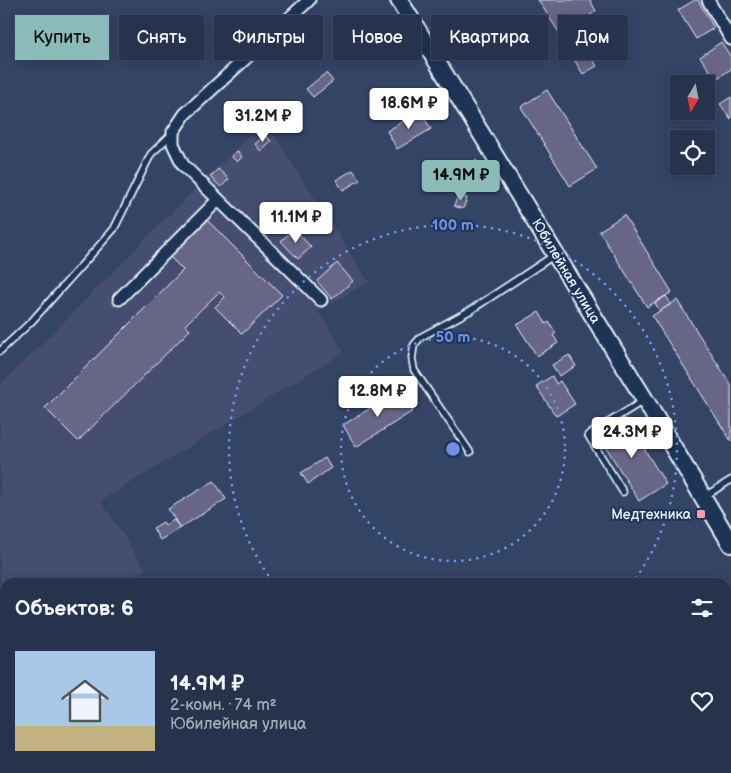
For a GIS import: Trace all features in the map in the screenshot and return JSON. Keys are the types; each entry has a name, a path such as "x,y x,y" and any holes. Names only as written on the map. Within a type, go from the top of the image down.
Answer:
{"street":[{"path":"309,0 185,114 173,132 173,144 183,165 321,300"},
{"name":"Юбилейная улица","path":"399,0 556,254 731,544"},
{"path":"708,0 731,39"},
{"path":"119,299 218,200"}],"lane":[{"path":"0,352 32,321 114,229 151,154 173,132"},
{"path":"470,452 414,370 412,358 414,345 421,337 471,310 556,254"},
{"path":"624,492 588,435 645,400"},
{"path":"704,497 731,480"}],"shaded area":[{"path":"265,121 369,282 318,311 344,352 101,501 145,569 130,578 0,578 0,386"}],"building":[{"path":"538,0 590,0 596,11 590,15 558,15 558,31"},
{"path":"698,0 714,28 696,39 678,10"},
{"path":"721,42 731,57 731,69 716,79 715,75 700,57"},
{"path":"574,60 593,60 597,66 583,74"},
{"path":"326,73 333,81 313,97 306,89"},
{"path":"547,90 597,169 570,186 521,107"},
{"path":"731,97 731,119 720,104"},
{"path":"420,111 431,129 397,149 387,131"},
{"path":"265,135 271,141 261,151 255,144"},
{"path":"237,151 242,157 237,162 231,156"},
{"path":"476,160 486,177 463,190 453,173"},
{"path":"218,169 229,179 221,187 210,177"},
{"path":"353,170 360,180 343,190 336,180"},
{"path":"458,195 467,198 463,209 454,206"},
{"path":"624,215 672,292 647,307 599,231"},
{"path":"206,219 282,295 242,334 215,307 225,297 219,292 185,325 190,330 78,441 45,408 183,270 169,256"},
{"path":"294,229 311,247 298,259 281,241"},
{"path":"337,263 353,281 332,299 317,281"},
{"path":"666,296 671,304 660,311 655,303"},
{"path":"677,300 731,385 731,441 652,316"},
{"path":"539,312 546,324 549,322 556,333 553,335 558,343 537,356 517,325"},
{"path":"569,355 576,366 559,376 552,365"},
{"path":"552,376 556,384 560,381 575,404 556,416 536,386"},
{"path":"400,390 413,411 356,447 343,425"},
{"path":"625,418 666,484 639,501 598,434"},
{"path":"325,458 331,468 308,484 301,473"},
{"path":"214,481 226,499 180,528 168,509"},
{"path":"174,520 180,528 160,540 153,528 163,522 165,525"}],"place":[{"name":"Медтехника","path":"701,514"}]}
